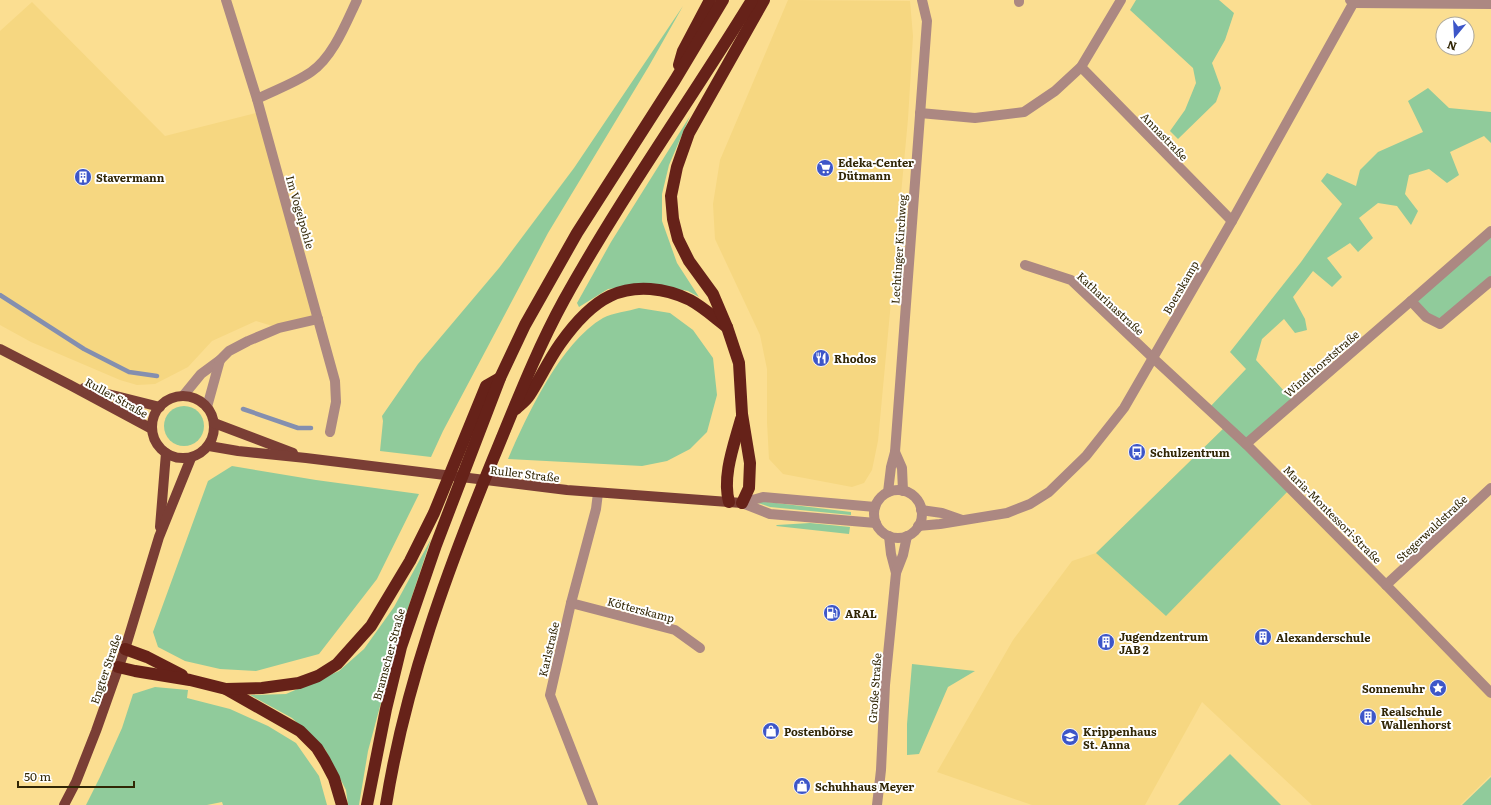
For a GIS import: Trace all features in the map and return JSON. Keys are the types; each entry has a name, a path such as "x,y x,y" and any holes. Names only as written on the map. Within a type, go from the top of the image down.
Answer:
{"highway":[{"path":"675,80 682,51 710,0"},
{"name":"Bramscher Straße","path":"367,805 386,709 401,647 436,545 500,378 525,325 573,240 675,80 723,0"},
{"path":"386,805 406,710 430,626 469,518 531,367 563,302 597,242 752,0"},
{"path":"742,503 749,488 750,463 742,414 739,363 713,294 689,261 678,239 673,219 671,196 677,167 689,134 764,0"},
{"path":"512,413 528,398 560,344 587,312 610,296 628,290 649,288 671,292 690,300 727,328"},
{"path":"226,689 262,688 299,683 318,676 338,664 371,626 410,561 434,513 486,386 500,378"},
{"path":"729,502 726,492 728,470 742,414"},
{"path":"124,649 147,657 190,680"},
{"path":"118,667 190,680 226,689 300,731 317,748 334,778 342,805"}],"main road":[{"name":"Ruller Straße","path":"0,349 152,429"},
{"name":"Ruller Straße","path":"70,385 160,407"},
{"path":"183,396 200,401 207,407 212,415 214,431 208,446 201,453 192,458 183,459 166,454 159,447 154,439 152,421 160,407 170,399 183,396"},
{"name":"Ruller Straße","path":"214,423 306,458"},
{"name":"Ruller Straße","path":"208,446 238,451 598,493 742,503"},
{"name":"Engter Straße","path":"159,538 166,454"},
{"name":"Engter Straße","path":"64,805 76,782 118,667 159,538 192,458"}],"street":[{"name":"Im Vogelpohle","path":"226,0 257,99 335,381 336,402 330,432"},
{"path":"257,99 313,71 335,45 357,0"},
{"name":"Lechtinger Kirchweg","path":"888,492 891,467 895,452 927,21 922,0"},
{"path":"920,113 975,118 1024,112 1055,91 1081,67 1121,0"},
{"path":"1353,1 1491,4"},
{"name":"Boerskamp","path":"918,526 940,524 1007,513 1030,504 1049,492 1086,456 1124,408 1232,221 1353,1"},
{"name":"Annastraße","path":"1081,67 1232,221"},
{"name":"Windthorststraße","path":"1246,444 1491,231"},
{"name":"Katharinastraße","path":"1025,265 1071,280 1153,358"},
{"path":"1411,300 1426,317 1440,324 1491,281"},
{"path":"183,396 202,374 229,351 254,338 279,328 318,319"},
{"name":"Maria-Montessori-Straße","path":"1153,358 1246,444 1491,693"},
{"path":"207,407 220,360"},
{"name":"Lechtinger Kirchweg","path":"895,452 902,468 903,490"},
{"name":"Stegerwaldstraße","path":"1386,585 1491,488"},
{"path":"896,490 903,490 915,497 919,503 921,510 921,521 913,532 907,536 895,538 884,533 876,523 874,518 875,507 882,495 896,490"},
{"name":"Karlstraße","path":"592,805 550,695 571,603 596,509 598,493"},
{"name":"Ruller Straße","path":"742,503 763,497 875,507"},
{"name":"Ruller Straße","path":"742,503 770,514 876,523"},
{"name":"Boerskamp","path":"921,510 942,513 964,520"},
{"name":"Große Straße","path":"890,536 891,554 896,573"},
{"name":"Große Straße","path":"878,805 885,685 896,573 903,555 907,536"},
{"name":"Kötterskamp","path":"571,603 675,630 700,648"}],"shaded area":[{"path":"788,0 910,1 913,36 908,119 878,441 872,470 864,483 852,487 783,474 769,459 767,369 760,335 715,239 713,204 720,160"},
{"path":"32,2 165,136 260,112 318,319 279,328 256,321 212,341 188,367 155,384 137,385 120,380 31,342 0,325 0,31"},
{"path":"1226,426 1491,693 1491,775 1460,805 1312,805 1202,702 1145,805 1032,805 937,772 1013,640 1072,561 1096,553"}],"green space":[{"path":"1136,0 1219,0 1234,13 1225,40 1212,63 1221,88 1216,102 1178,139 1170,131 1185,110 1196,83 1193,68 1130,10"},
{"path":"683,6 649,66 548,233 443,431 431,457 380,451 383,421 382,416 418,364 499,268 574,168"},
{"path":"1428,88 1449,108 1491,112 1491,143 1484,136 1450,152 1459,175 1447,183 1429,169 1409,175 1405,194 1418,211 1411,225 1397,206 1378,203 1359,218 1373,238 1358,252 1350,243 1327,258 1342,277 1332,287 1313,271 1293,297 1305,319 1307,330 1295,333 1284,319 1262,339 1256,360 1294,402 1246,444 1290,489 1166,616 1096,553 1226,426 1208,409 1246,369 1230,352 1301,262 1342,204 1321,181 1327,173 1356,186 1360,170 1378,152 1423,132 1408,101"},
{"path":"690,116 669,165 662,194 662,221 677,263 699,297 688,291 650,284 608,289 579,307 577,303 611,242"},
{"path":"1491,231 1491,281 1440,324 1411,301"},
{"path":"639,308 670,313 693,330 713,358 717,395 707,432 690,449 667,461 642,466 508,459 535,401 559,362 573,344 588,329 603,318 616,313"},
{"path":"184,406 192,408 198,412 202,418 204,426 202,434 198,440 192,444 184,446 176,444 170,440 166,434 164,426 166,418 170,412 176,408"},
{"path":"232,466 316,480 419,494 377,579 319,654 256,671 220,669 185,661 158,647 153,632 208,481"},
{"path":"759,501 851,512 851,515 770,507 758,503"},
{"path":"810,523 850,527 849,534 776,526"},
{"path":"431,539 400,632 368,751 359,805 348,805 346,790 325,749 292,718 250,695 286,694 339,671 364,649 394,607"},
{"path":"912,664 975,671 948,687 919,754 907,755 907,724"},
{"path":"155,687 188,690 187,698 230,709 268,726 296,743 319,776 327,805 223,805 222,802 207,805 86,805 122,728 133,694"},
{"path":"1230,754 1281,805 1178,805"},
{"path":"1491,777 1491,805 1462,805"}],"waterway":[{"path":"0,295 84,349 129,372 157,376"},
{"path":"243,409 298,428 311,428"}],"place":[{"name":"Edeka-Center Dütmann","path":"825,168"},
{"name":"Stavermann","path":"83,177"},
{"name":"Rhodos","path":"821,358"},
{"name":"Schulzentrum","path":"1137,452"},
{"name":"ARAL","path":"832,613"},
{"name":"Alexanderschule","path":"1263,637"},
{"name":"Jugendzentrum JAB 2","path":"1106,642"},
{"name":"Sonnenuhr","path":"1438,688"},
{"name":"Realschule Wallenhorst","path":"1368,717"},
{"name":"Postenbörse","path":"771,731"},
{"name":"Krippenhaus St. Anna","path":"1070,737"},
{"name":"Schuhhaus Meyer","path":"802,786"}]}
